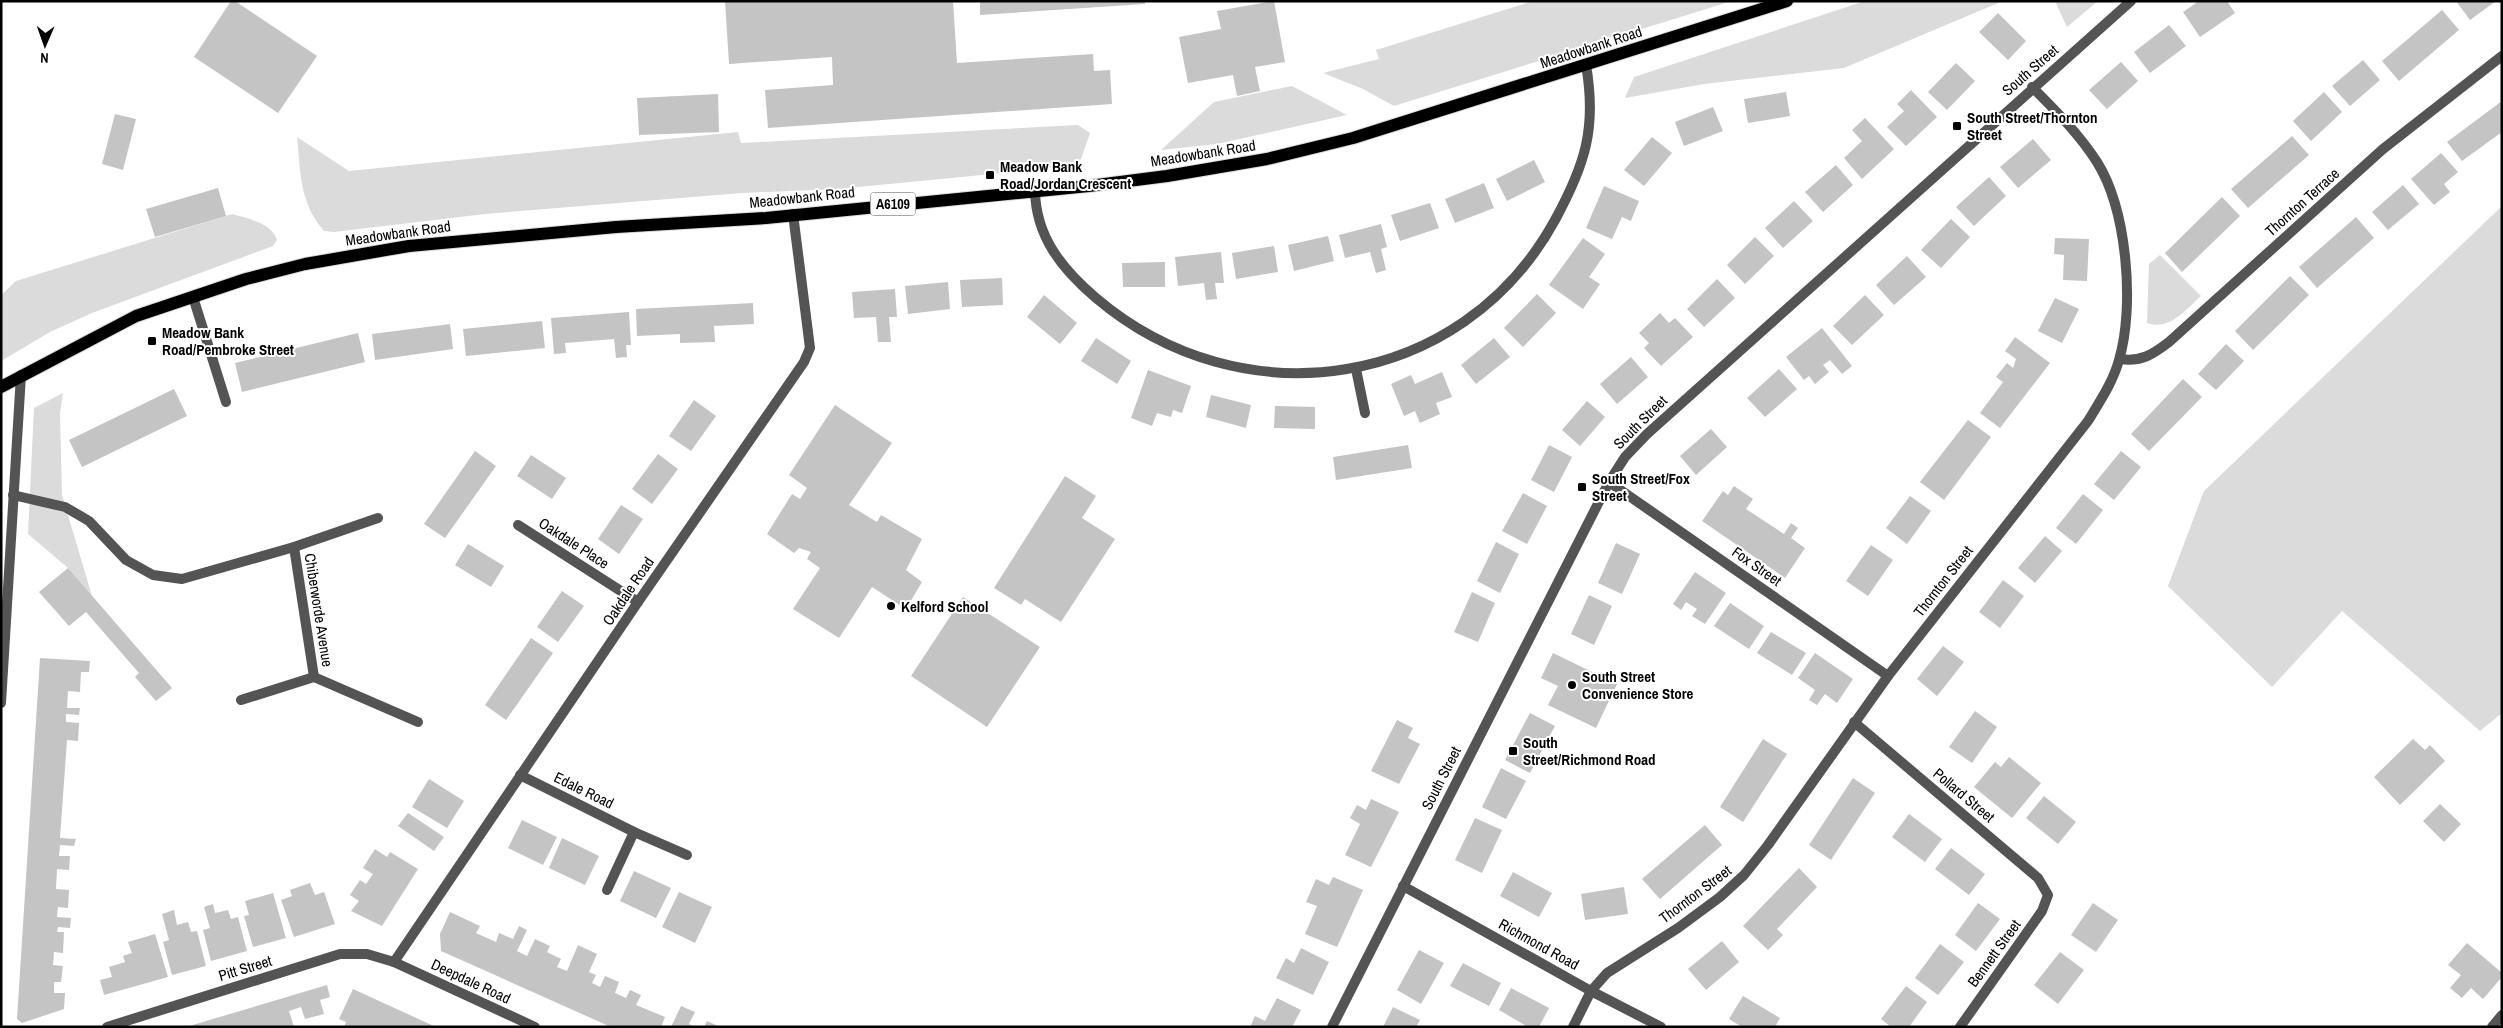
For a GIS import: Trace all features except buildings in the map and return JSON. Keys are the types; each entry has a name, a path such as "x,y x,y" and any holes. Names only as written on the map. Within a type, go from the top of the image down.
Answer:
{"main road":[{"name":"Meadowbank Road","path":"1,387 136,316 246,279 305,264 409,246 793,214 1035,191 1167,176 1266,159 1352,138 1788,1"}],"street":[{"name":"South Street","path":"1332,1027 1609,482 1625,457 1647,434 1815,286 2032,87 2131,1"},
{"name":"Thornton Terrace","path":"2120,359 2132,361 2149,357 2169,342 2383,149 2502,56"},
{"path":"1035,191 1035,212 1045,238 1064,267 1113,313 1141,331 1198,356 1231,365 1312,374 1356,369 1399,357 1439,339 1491,301 1517,274 1543,242 1571,190 1590,128 1590,89 1586,65"},
{"name":"Thornton Street","path":"1572,1027 1591,991 1607,973 1678,928 1720,897 1744,875 1768,845 1888,676 2088,421 2105,394 2120,359 2127,280 2124,239 2114,196 2098,164 2078,134 2032,87"},
{"name":"Oakdale Road","path":"394,962 638,602 804,362 810,348 793,214"},
{"path":"193,297 226,402"},
{"path":"1356,369 1365,413"},
{"path":"1,702 21,375"},
{"name":"Fox Street","path":"1609,482 1888,676"},
{"name":"Chiberworde Avenue","path":"14,495 65,507 89,521 126,560 153,576 182,579 294,547 378,518"},
{"name":"Oakdale Place","path":"518,525 638,602"},
{"name":"Chiberworde Avenue","path":"294,547 314,677"},
{"name":"Chiberworde Avenue","path":"241,700 314,677 418,722"},
{"name":"Pollard Street","path":"1854,722 2038,878 2048,895"},
{"name":"Edale Road","path":"520,775 634,832 687,855"},
{"path":"607,890 634,832"},
{"name":"Richmond Road","path":"1403,886 1591,991 1661,1027"},
{"name":"Bennett Street","path":"1960,1027 2042,911 2048,895"},
{"name":"Pitt Street","path":"107,1027 340,954 367,954 394,962"},
{"name":"Deepdale Road","path":"394,962 535,1027"},
{"path":"2492,1027 2502,1015"}],"shaded area":[{"path":"1533,1 1732,1 1394,106 1363,89 1323,73 1379,59 1376,50"},
{"path":"1865,1 2003,1 1844,68 1704,84 1625,98 1634,77"},
{"path":"2055,1 2098,1 2067,27"},
{"path":"1292,86 1347,115 1217,144 1161,150 1214,102"},
{"path":"1078,125 1090,133 1081,159 1074,166 838,189 742,193 485,214 334,232 324,231 310,209 303,187 297,137 349,171 738,132 741,143"},
{"path":"2502,206 2502,713 2480,731 2342,611 2272,687 2168,586 2204,491"},
{"path":"232,214 265,225 277,240 273,246 92,313 50,332 1,361 1,295 16,281"},
{"path":"2160,255 2201,296 2177,318 2170,322 2155,325 2147,323 2149,264"},
{"path":"63,393 60,413 62,495 92,596 68,568 28,534 34,408"}],"place":[{"name":"South Street/Thornton Street","path":"1957,126"},
{"name":"Meadow Bank Road/Jordan Crescent","path":"990,175"},
{"name":"Meadow Bank Road/Pembroke Street","path":"152,341"},
{"name":"South Street/Fox Street","path":"1582,487"},
{"name":"Kelford School","path":"891,606"},
{"name":"South Street Convenience Store","path":"1572,685"},
{"name":"South Street/Richmond Road","path":"1513,751"}]}
